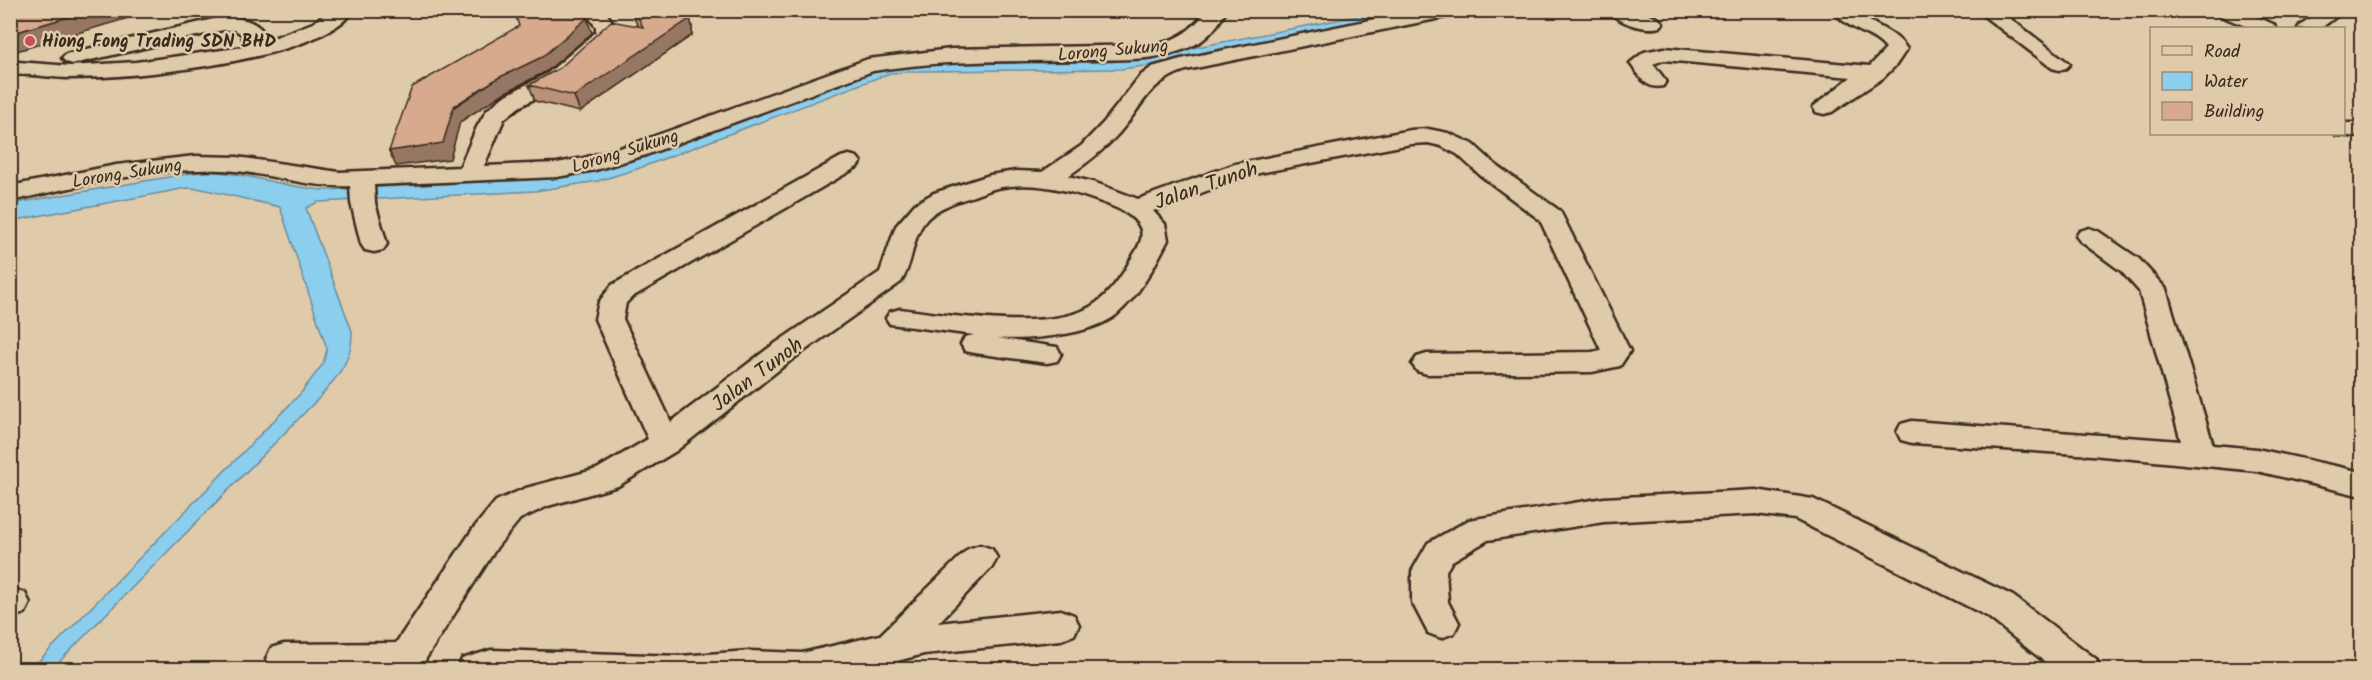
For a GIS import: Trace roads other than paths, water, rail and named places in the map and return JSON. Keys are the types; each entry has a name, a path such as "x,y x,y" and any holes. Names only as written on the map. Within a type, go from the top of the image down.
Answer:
{"street":[{"path":"16,68 65,72 99,71 207,59 291,41 337,18 345,10"},
{"path":"470,174 495,115 511,102 556,78 606,34 606,27 594,10"},
{"name":"Lorong Sukung","path":"10,194 173,163 232,163 318,178 363,189 470,174 525,173 586,165 638,150 868,65 893,60 1109,54 1168,47 1191,39 1217,10"},
{"path":"1047,180 1089,151 1112,128 1148,81 1160,72 1181,65 1451,10"},
{"path":"1617,10 1631,18 1653,23"},
{"path":"1824,107 1842,96 1858,80 1875,74 1897,49 1889,39 1856,23 1843,10"},
{"path":"1986,10 2059,64"},
{"path":"2310,27 2327,16 2321,10"},
{"path":"2239,13 2264,27"},
{"path":"16,68 226,24 244,24 254,33 255,50"},
{"path":"1655,81 1641,63 1650,56 1664,54 1875,74"},
{"path":"2345,130 2361,130"},
{"name":"Jalan Tunoh","path":"407,664 485,538 508,510 538,497 607,478 665,443 780,354 892,276 900,257 905,233 912,221 925,208 941,198 997,180 1033,178 1047,180 1103,194 1137,208 1243,169 1384,141 1428,136 1448,140 1465,149 1488,170 1551,216 1616,351 1610,359 1427,364"},
{"path":"665,443 609,319 613,302 622,291 849,162"},
{"path":"363,189 374,244"},
{"path":"900,318 1008,330 1065,326 1105,310 1132,282 1155,240 1152,224 1137,208"},
{"path":"2089,236 2130,265 2152,289 2200,453"},
{"path":"869,292 900,318 932,335 1047,354"},
{"path":"1912,432 2200,453 2257,460 2361,484"},
{"path":"1441,623 1430,602 1429,572 1440,552 1481,529 1604,510 1756,502 1801,508 1990,601 2083,669"},
{"path":"891,647 981,558"},
{"path":"686,669 749,667 803,669 936,638 1061,625"},
{"path":"284,659 407,664"},
{"path":"475,669 491,666 676,669"}],"water":[{"path":"1384,11 1427,11 1169,63 1121,69 890,73 637,169 598,181 535,191 318,202 306,208 352,331 350,350 343,366 321,396 52,669 31,669 300,394 323,364 327,349 280,207 202,189 187,188 11,221 10,204 204,171 235,174 326,190 570,177 627,162 871,70 927,63 1099,62 1135,59"}],"place":[{"name":"Hiong Fong Trading SDN BHD","path":"30,41"}]}
